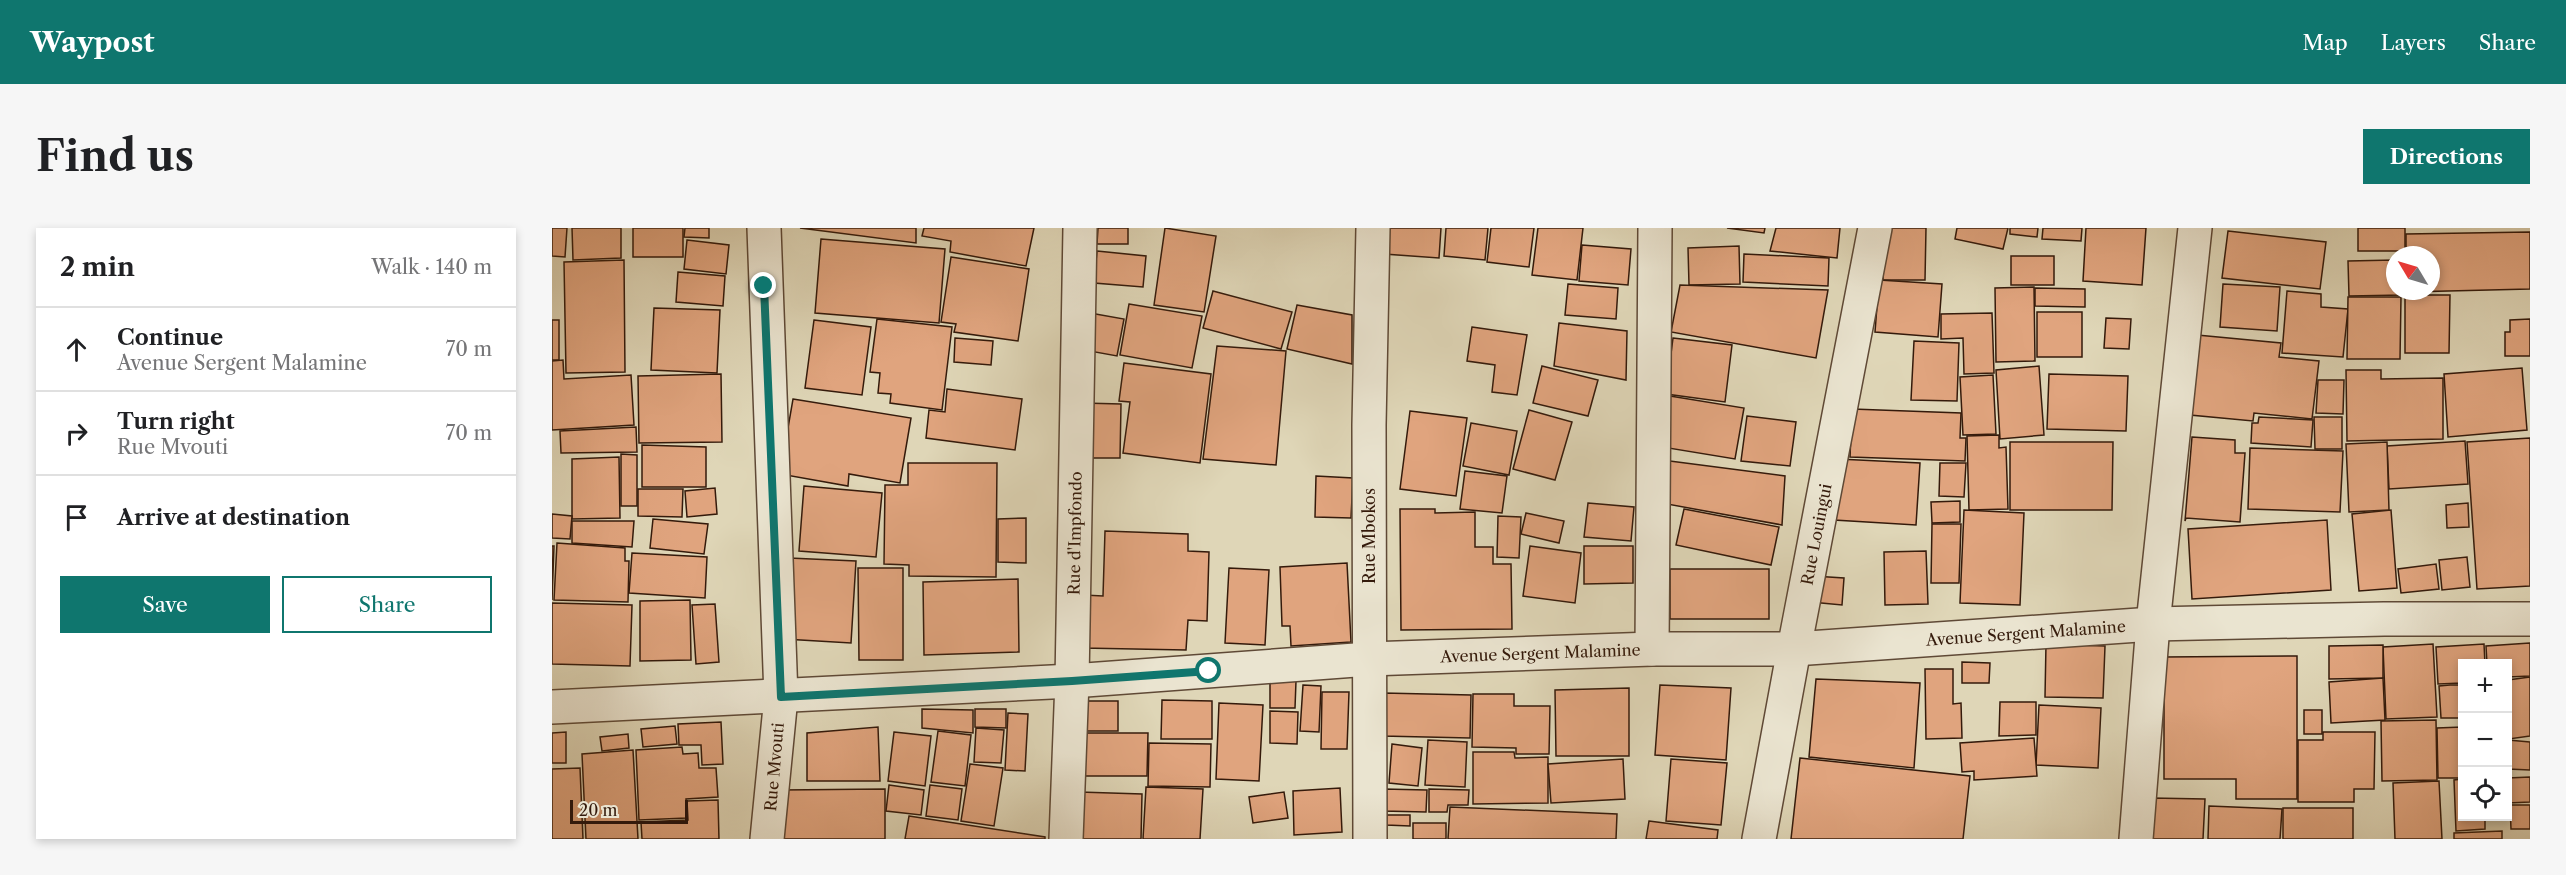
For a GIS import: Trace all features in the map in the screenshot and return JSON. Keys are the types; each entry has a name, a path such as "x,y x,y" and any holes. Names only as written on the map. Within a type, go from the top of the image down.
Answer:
{"street":[{"name":"Rue Mvouti","path":"764,228 781,697 767,839"},
{"name":"Rue d'Impfondo","path":"1066,839 1072,681 1080,228"},
{"path":"1652,649 1655,228"},
{"name":"Rue Louingui","path":"1760,839 1875,228"},
{"path":"2136,839 2153,624 2194,228"},
{"name":"Rue Mbokos","path":"1370,839 1369,425 1373,231"},
{"name":"Avenue Sergent Malamine","path":"552,707 1072,681 1369,659 1652,649 1794,649 2153,624 2384,619 2530,619"}],"building":[{"path":"552,228 567,228 565,257 552,256"},
{"path":"572,228 621,228 621,258 573,260"},
{"path":"633,228 683,228 683,257 633,257"},
{"path":"685,228 709,228 709,238 684,237"},
{"path":"800,228 916,228 916,243"},
{"path":"924,228 1034,228 1026,266 950,252 951,241 922,236"},
{"path":"1098,228 1128,228 1128,244 1097,244"},
{"path":"1165,228 1216,236 1204,312 1154,305"},
{"path":"1386,228 1441,228 1439,258 1384,254"},
{"path":"1446,228 1488,228 1485,260 1444,256"},
{"path":"1491,228 1534,228 1529,267 1487,262"},
{"path":"1538,228 1583,228 1577,280 1532,275"},
{"path":"1727,228 1765,228 1764,233"},
{"path":"1776,228 1840,228 1837,258 1770,251"},
{"path":"1884,228 1926,228 1925,280 1883,280"},
{"path":"1957,228 2008,228 2003,249 1955,239"},
{"path":"2010,228 2038,228 2037,237 2010,234"},
{"path":"2043,228 2082,228 2081,241 2042,239"},
{"path":"2086,228 2146,228 2142,285 2083,281"},
{"path":"2358,228 2405,228 2405,246 2386,246 2386,251 2358,251"},
{"path":"2228,231 2326,242 2320,289 2222,278"},
{"path":"2530,232 2530,289 2440,291 2440,246 2406,246 2406,234"},
{"path":"821,239 945,249 939,323 815,313"},
{"path":"687,240 729,245 726,274 684,269"},
{"path":"1582,245 1631,249 1628,285 1579,281"},
{"path":"1739,246 1740,284 1689,285 1688,248"},
{"path":"1097,251 1146,256 1143,287 1094,283"},
{"path":"1744,254 1829,258 1828,286 1743,282"},
{"path":"2011,256 2054,256 2054,285 2011,285"},
{"path":"951,257 1029,269 1018,341 954,332 956,324 941,322"},
{"path":"624,260 625,372 566,373 564,262"},
{"path":"2386,260 2386,295 2349,296 2348,261"},
{"path":"678,272 725,276 723,306 676,302"},
{"path":"1879,280 1942,284 1938,337 1875,332"},
{"path":"1568,284 1618,288 1616,319 1565,315"},
{"path":"2223,284 2280,287 2277,331 2220,327"},
{"path":"1680,285 1828,290 1816,358 1671,332"},
{"path":"2034,287 2035,361 1996,362 1995,288"},
{"path":"2035,288 2085,289 2085,307 2035,306"},
{"path":"1213,291 1292,312 1281,349 1203,328"},
{"path":"2287,291 2321,294 2321,307 2348,309 2343,357 2282,353"},
{"path":"2440,295 2450,295 2449,353 2405,353 2405,300 2440,300"},
{"path":"2348,297 2386,297 2386,300 2401,300 2400,359 2347,359"},
{"path":"1129,304 1202,316 1192,368 1120,355"},
{"path":"1297,305 1352,315 1352,364 1287,349"},
{"path":"654,308 720,310 717,373 651,370"},
{"path":"2037,312 2082,312 2082,357 2037,357"},
{"path":"1090,313 1124,319 1117,356 1084,350"},
{"path":"1992,313 1994,373 1964,374 1963,338 1941,339 1941,314"},
{"path":"2106,318 2131,319 2129,349 2104,348"},
{"path":"877,319 952,327 942,410 890,403 891,394 878,393 880,373 870,372"},
{"path":"2530,319 2530,356 2505,356 2505,332 2510,332 2510,320"},
{"path":"552,320 559,320 559,360 552,360"},
{"path":"814,320 871,327 862,395 805,388"},
{"path":"1559,323 1627,331 1626,380 1554,366"},
{"path":"1472,327 1527,335 1517,395 1492,392 1495,365 1467,361"},
{"path":"2197,335 2281,343 2279,357 2319,361 2312,419 2254,413 2253,421 2190,415"},
{"path":"955,338 993,341 991,365 954,362"},
{"path":"1673,338 1732,345 1725,402 1666,394"},
{"path":"1914,341 1959,343 1957,401 1911,400"},
{"path":"1217,346 1286,351 1276,465 1203,459"},
{"path":"563,360 564,379 631,375 634,425 552,430 552,361"},
{"path":"1124,363 1211,374 1200,463 1123,453 1130,402 1119,401"},
{"path":"1542,366 1598,380 1588,416 1533,403"},
{"path":"2039,366 2044,435 2000,439 1996,370"},
{"path":"2522,368 2527,430 2448,437 2444,374"},
{"path":"2346,370 2381,370 2381,379 2443,378 2443,439 2347,441"},
{"path":"721,374 722,442 639,443 638,376"},
{"path":"2049,374 2128,376 2126,431 2047,429"},
{"path":"1993,375 1996,434 1963,435 1960,377"},
{"path":"2318,380 2344,380 2343,414 2316,413"},
{"path":"947,389 1022,399 1015,450 926,438 929,410 945,412"},
{"path":"1670,396 1744,408 1735,459 1662,447"},
{"path":"793,399 911,418 900,483 849,474 848,486 780,474"},
{"path":"1082,403 1121,404 1120,458 1081,458"},
{"path":"1852,409 1961,413 1960,438 1966,438 1965,461 1850,457"},
{"path":"1529,410 1572,422 1555,480 1513,469"},
{"path":"1410,411 1467,418 1456,496 1400,489"},
{"path":"1747,416 1796,422 1790,466 1741,461"},
{"path":"2259,417 2313,420 2311,447 2251,443 2252,423 2258,423"},
{"path":"2314,417 2342,417 2342,449 2315,449"},
{"path":"1471,423 1517,431 1509,475 1463,466"},
{"path":"636,427 637,452 561,453 560,431"},
{"path":"1999,435 1999,448 2006,447 2008,509 1969,510 1967,436"},
{"path":"2192,437 2235,440 2235,453 2245,453 2240,522 2186,518 2185,521"},
{"path":"2530,438 2530,586 2477,589 2467,442"},
{"path":"2465,441 2468,484 2389,489 2387,446"},
{"path":"2010,442 2113,442 2112,510 2010,510"},
{"path":"2387,442 2389,510 2349,512 2346,444"},
{"path":"642,445 706,447 706,487 642,487"},
{"path":"2250,448 2343,451 2340,512 2248,509"},
{"path":"621,454 637,455 637,506 621,506"},
{"path":"619,457 620,518 572,519 572,459"},
{"path":"1838,459 1920,463 1916,525 1834,520"},
{"path":"1662,460 1785,476 1782,525 1656,502"},
{"path":"908,463 997,463 996,577 909,576 909,565 884,564 885,485 908,485"},
{"path":"1940,463 1966,463 1964,497 1939,496"},
{"path":"1465,471 1507,476 1502,513 1460,509"},
{"path":"1316,476 1353,478 1351,518 1315,517"},
{"path":"804,486 882,493 876,557 799,551"},
{"path":"715,488 717,514 687,517 685,491"},
{"path":"638,489 683,489 682,517 638,516"},
{"path":"1960,501 1960,522 1932,523 1931,502"},
{"path":"1588,503 1634,507 1631,541 1584,537"},
{"path":"2468,503 2469,527 2447,528 2446,505"},
{"path":"1400,509 1435,509 1435,513 1475,512 1475,547 1493,547 1493,564 1511,564 1512,629 1401,630"},
{"path":"1684,509 1779,527 1771,565 1676,545"},
{"path":"1964,510 2024,513 2020,605 1960,603"},
{"path":"2391,510 2397,588 2359,591 2352,514"},
{"path":"1526,513 1564,521 1559,543 1521,534"},
{"path":"552,514 572,516 570,539 552,538"},
{"path":"1498,516 1521,517 1519,558 1497,557"},
{"path":"1026,518 1026,563 998,562 998,519"},
{"path":"653,519 708,524 704,554 650,548"},
{"path":"2327,520 2331,590 2192,599 2188,529"},
{"path":"572,521 634,521 632,547 572,543"},
{"path":"1932,524 1961,524 1959,583 1931,583"},
{"path":"1105,531 1188,534 1188,551 1209,552 1207,621 1188,620 1186,650 1082,648 1084,595 1103,596"},
{"path":"557,543 625,548 625,561 629,561 628,602 554,600"},
{"path":"552,546 554,546 552,600"},
{"path":"1530,546 1581,553 1575,603 1523,596"},
{"path":"1584,546 1633,546 1633,583 1584,584"},
{"path":"1926,551 1928,604 1885,605 1884,552"},
{"path":"632,553 707,557 705,598 629,593"},
{"path":"2467,557 2470,587 2442,590 2439,560"},
{"path":"789,558 856,561 851,643 784,639"},
{"path":"1347,563 1351,642 1291,646 1290,626 1282,626 1280,567"},
{"path":"2436,564 2439,589 2401,593 2398,569"},
{"path":"858,568 903,568 903,660 859,660"},
{"path":"1229,568 1269,570 1265,645 1225,643"},
{"path":"1670,569 1769,569 1769,619 1670,619"},
{"path":"1813,576 1844,578 1842,605 1811,602"},
{"path":"1018,579 1019,652 924,655 923,582"},
{"path":"690,600 691,660 640,661 640,601"},
{"path":"552,603 632,605 630,666 552,664"},
{"path":"715,604 719,662 696,664 692,605"},
{"path":"2530,643 2530,676 2512,677 2512,659 2487,659 2486,646"},
{"path":"2046,644 2105,646 2103,698 2045,697"},
{"path":"2433,644 2437,717 2386,719 2383,647"},
{"path":"2484,644 2485,659 2458,659 2458,683 2438,684 2436,647"},
{"path":"2383,645 2383,678 2329,679 2329,646"},
{"path":"2297,656 2297,799 2236,799 2236,779 2164,779 2164,657"},
{"path":"1962,662 1990,663 1989,683 1962,683"},
{"path":"1925,669 1953,669 1953,704 1961,703 1962,738 1926,739"},
{"path":"2530,677 2530,736 2512,739 2512,679"},
{"path":"2383,678 2385,720 2331,723 2329,682"},
{"path":"1816,679 1920,683 1914,768 1809,757"},
{"path":"1270,681 1296,681 1295,708 1270,708"},
{"path":"1303,685 1321,686 1319,732 1300,731"},
{"path":"1660,685 1731,688 1726,760 1655,755"},
{"path":"2458,685 2458,718 2441,718 2439,686"},
{"path":"1629,688 1629,756 1556,756 1555,690"},
{"path":"1322,692 1349,692 1347,749 1321,749"},
{"path":"1383,693 1471,695 1470,738 1382,736"},
{"path":"1473,694 1514,694 1514,706 1550,706 1549,754 1516,754 1516,748 1472,747"},
{"path":"1162,700 1212,701 1212,739 1161,739"},
{"path":"1083,701 1118,701 1118,731 1083,731"},
{"path":"2000,702 2036,702 2036,735 1999,736"},
{"path":"1219,703 1263,705 1259,781 1216,779"},
{"path":"2039,705 2101,708 2098,768 2036,765"},
{"path":"922,709 973,710 973,733 922,728"},
{"path":"975,709 1006,709 1006,728 975,727"},
{"path":"2304,710 2322,710 2322,734 2304,734"},
{"path":"1270,711 1298,712 1297,744 1270,743"},
{"path":"1008,713 1028,714 1025,771 1005,770"},
{"path":"2436,720 2437,780 2382,781 2381,721"},
{"path":"721,722 723,764 702,765 701,745 679,745 678,724"},
{"path":"675,726 677,744 643,747 641,729"},
{"path":"878,727 880,781 807,781 807,733"},
{"path":"2458,727 2458,778 2438,778 2437,728"},
{"path":"976,728 1004,730 1001,763 974,762"},
{"path":"938,731 971,735 965,786 931,782"},
{"path":"566,732 566,763 552,763 552,733"},
{"path":"894,732 931,736 925,786 888,781"},
{"path":"2323,732 2375,732 2374,789 2354,789 2354,802 2298,802 2298,740 2323,740"},
{"path":"1080,733 1148,733 1147,776 1080,776"},
{"path":"628,734 629,748 602,751 600,737"},
{"path":"2034,738 2037,776 1974,780 1974,771 1962,772 1960,743"},
{"path":"1428,740 1467,742 1465,787 1425,785"},
{"path":"2512,740 2530,742 2530,770 2512,769"},
{"path":"1149,743 1211,744 1210,787 1148,786"},
{"path":"1392,744 1422,748 1418,786 1389,783"},
{"path":"682,747 683,754 698,753 699,768 716,768 718,797 686,799 687,818 639,820 636,750"},
{"path":"633,750 638,839 586,839 582,754"},
{"path":"1473,752 1514,752 1515,758 1548,757 1548,803 1473,804"},
{"path":"1800,758 1970,776 1963,839 1791,839"},
{"path":"1623,759 1625,799 1551,803 1548,764"},
{"path":"1671,759 1727,763 1721,825 1666,821"},
{"path":"970,764 1003,768 994,826 961,821"},
{"path":"580,768 583,839 552,839 552,769"},
{"path":"2530,777 2530,802 2512,803 2512,778"},
{"path":"2454,780 2458,780 2458,821 2485,821 2485,829 2456,831"},
{"path":"2439,781 2442,839 2395,839 2393,783"},
{"path":"889,785 924,790 921,815 886,811"},
{"path":"930,785 962,789 958,820 926,816"},
{"path":"1146,787 1203,789 1200,839 1143,839"},
{"path":"1340,788 1342,832 1294,835 1293,791"},
{"path":"885,789 885,839 781,839 781,790"},
{"path":"1383,789 1427,790 1426,812 1382,811"},
{"path":"1429,789 1469,790 1468,805 1448,805 1447,812 1429,812"},
{"path":"1079,792 1142,794 1141,839 1077,839"},
{"path":"1284,792 1288,818 1253,823 1249,797"},
{"path":"2151,798 2205,799 2203,839 2151,839"},
{"path":"718,800 719,839 642,839 641,822 688,820 687,801"},
{"path":"2512,805 2530,805 2530,829 2511,829"},
{"path":"2209,806 2282,809 2280,839 2208,839"},
{"path":"1450,807 1617,814 1616,839 1448,839"},
{"path":"2283,808 2353,808 2353,839 2283,839"},
{"path":"1387,815 1410,815 1410,826 1386,825"},
{"path":"909,816 1045,837 1045,839 905,839"},
{"path":"1649,821 1718,830 1717,839 1646,839"},
{"path":"1413,823 1446,823 1446,839 1413,839"},
{"path":"2502,831 2502,839 2454,839 2454,833"}],"route":[{"path":"764,286 781,697 1209,671"}]}
